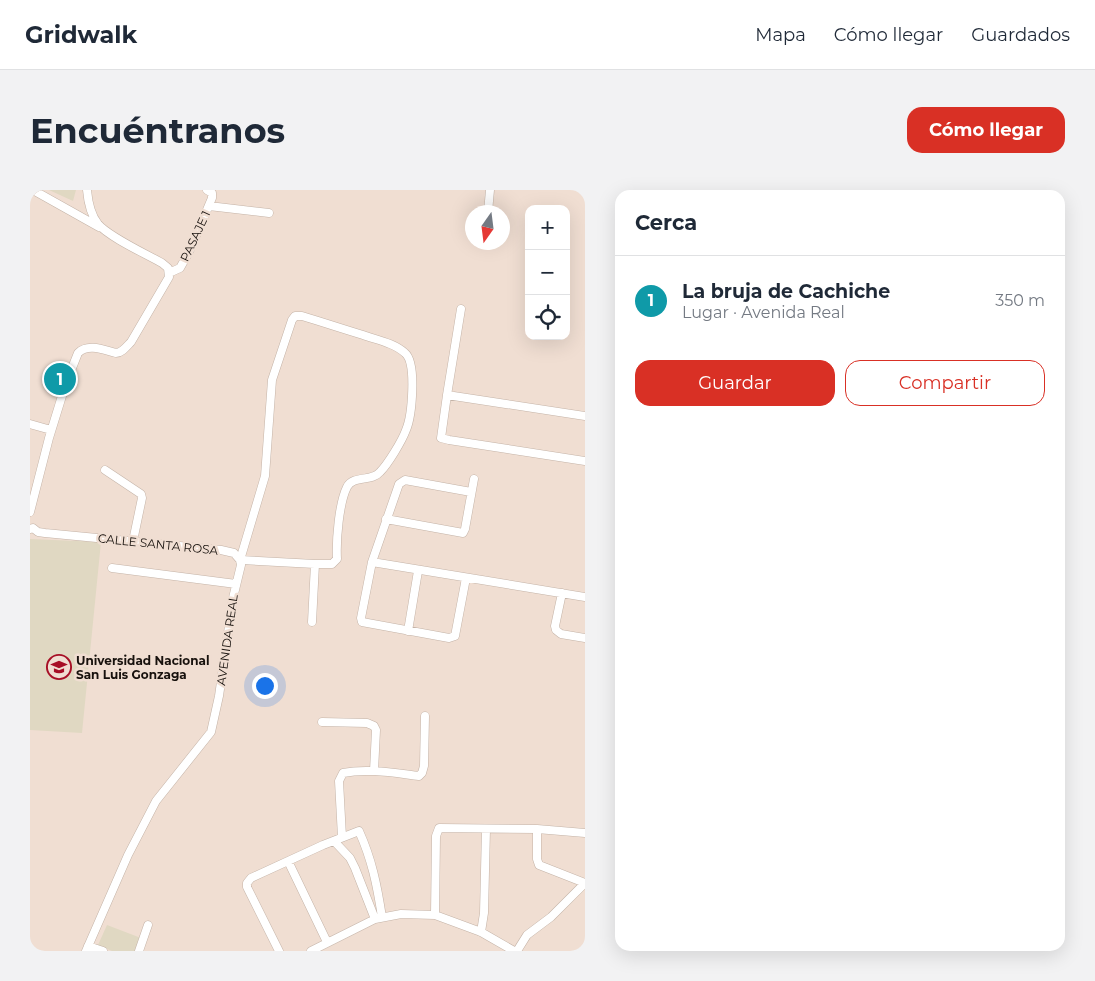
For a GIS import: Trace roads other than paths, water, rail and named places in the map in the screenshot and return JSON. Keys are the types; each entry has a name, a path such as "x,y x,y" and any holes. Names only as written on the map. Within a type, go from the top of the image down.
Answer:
{"street":[{"path":"30,512 51,430 78,353 91,347 119,353 128,345 167,282 169,273 168,268 162,263 33,190"},
{"path":"87,190 92,215 105,230"},
{"path":"489,205 490,190"},
{"name":"PASAJE 1","path":"169,273 180,268 189,252 209,206 209,191"},
{"path":"209,206 269,213"},
{"path":"462,309 441,438 585,461"},
{"name":"AVENIDA REAL","path":"87,948 128,855 156,801 211,732 219,696 236,584 241,565 240,560 265,476 272,380 292,320 296,316 307,317"},
{"name":"CALLE SANTA ROSA","path":"31,527 38,532 221,550 234,554 240,560 332,564 337,559 336,544 348,486 354,481 379,474 406,431 409,421 412,383 411,361 406,353 391,344 307,317"},
{"path":"447,395 585,416"},
{"path":"30,424 51,430"},
{"path":"105,470 141,494 142,498 133,541"},
{"path":"386,520 463,533 474,479"},
{"path":"466,578 455,636 449,638 362,622 361,618 372,562 399,484 402,481 431,484 471,492"},
{"path":"372,562 585,597"},
{"path":"312,622 315,564"},
{"path":"112,568 236,584"},
{"path":"408,631 418,571"},
{"path":"562,593 555,626 556,630 562,634 585,638"},
{"path":"342,837 339,781 342,773 374,771 418,776 422,773 424,766 425,716"},
{"path":"322,722 367,723 374,726 376,730 374,771"},
{"path":"435,915 436,836 439,828 537,829 585,833"},
{"path":"481,932 484,913 486,829"},
{"path":"312,951 378,918 402,914 435,915 481,932 516,951 527,935 551,917 585,883 539,865 537,858 537,829"},
{"path":"279,951 247,887 247,883 251,878 359,831 369,852 375,873 378,918"},
{"path":"334,841 350,858 378,918"},
{"path":"288,861 327,942"},
{"path":"139,951 148,925"},
{"path":"87,948 103,951"}],"place":[{"name":"La bruja de Cachiche","path":"60,379"},
{"name":"Universidad Nacional San Luis Gonzaga","path":"59,667"}]}
